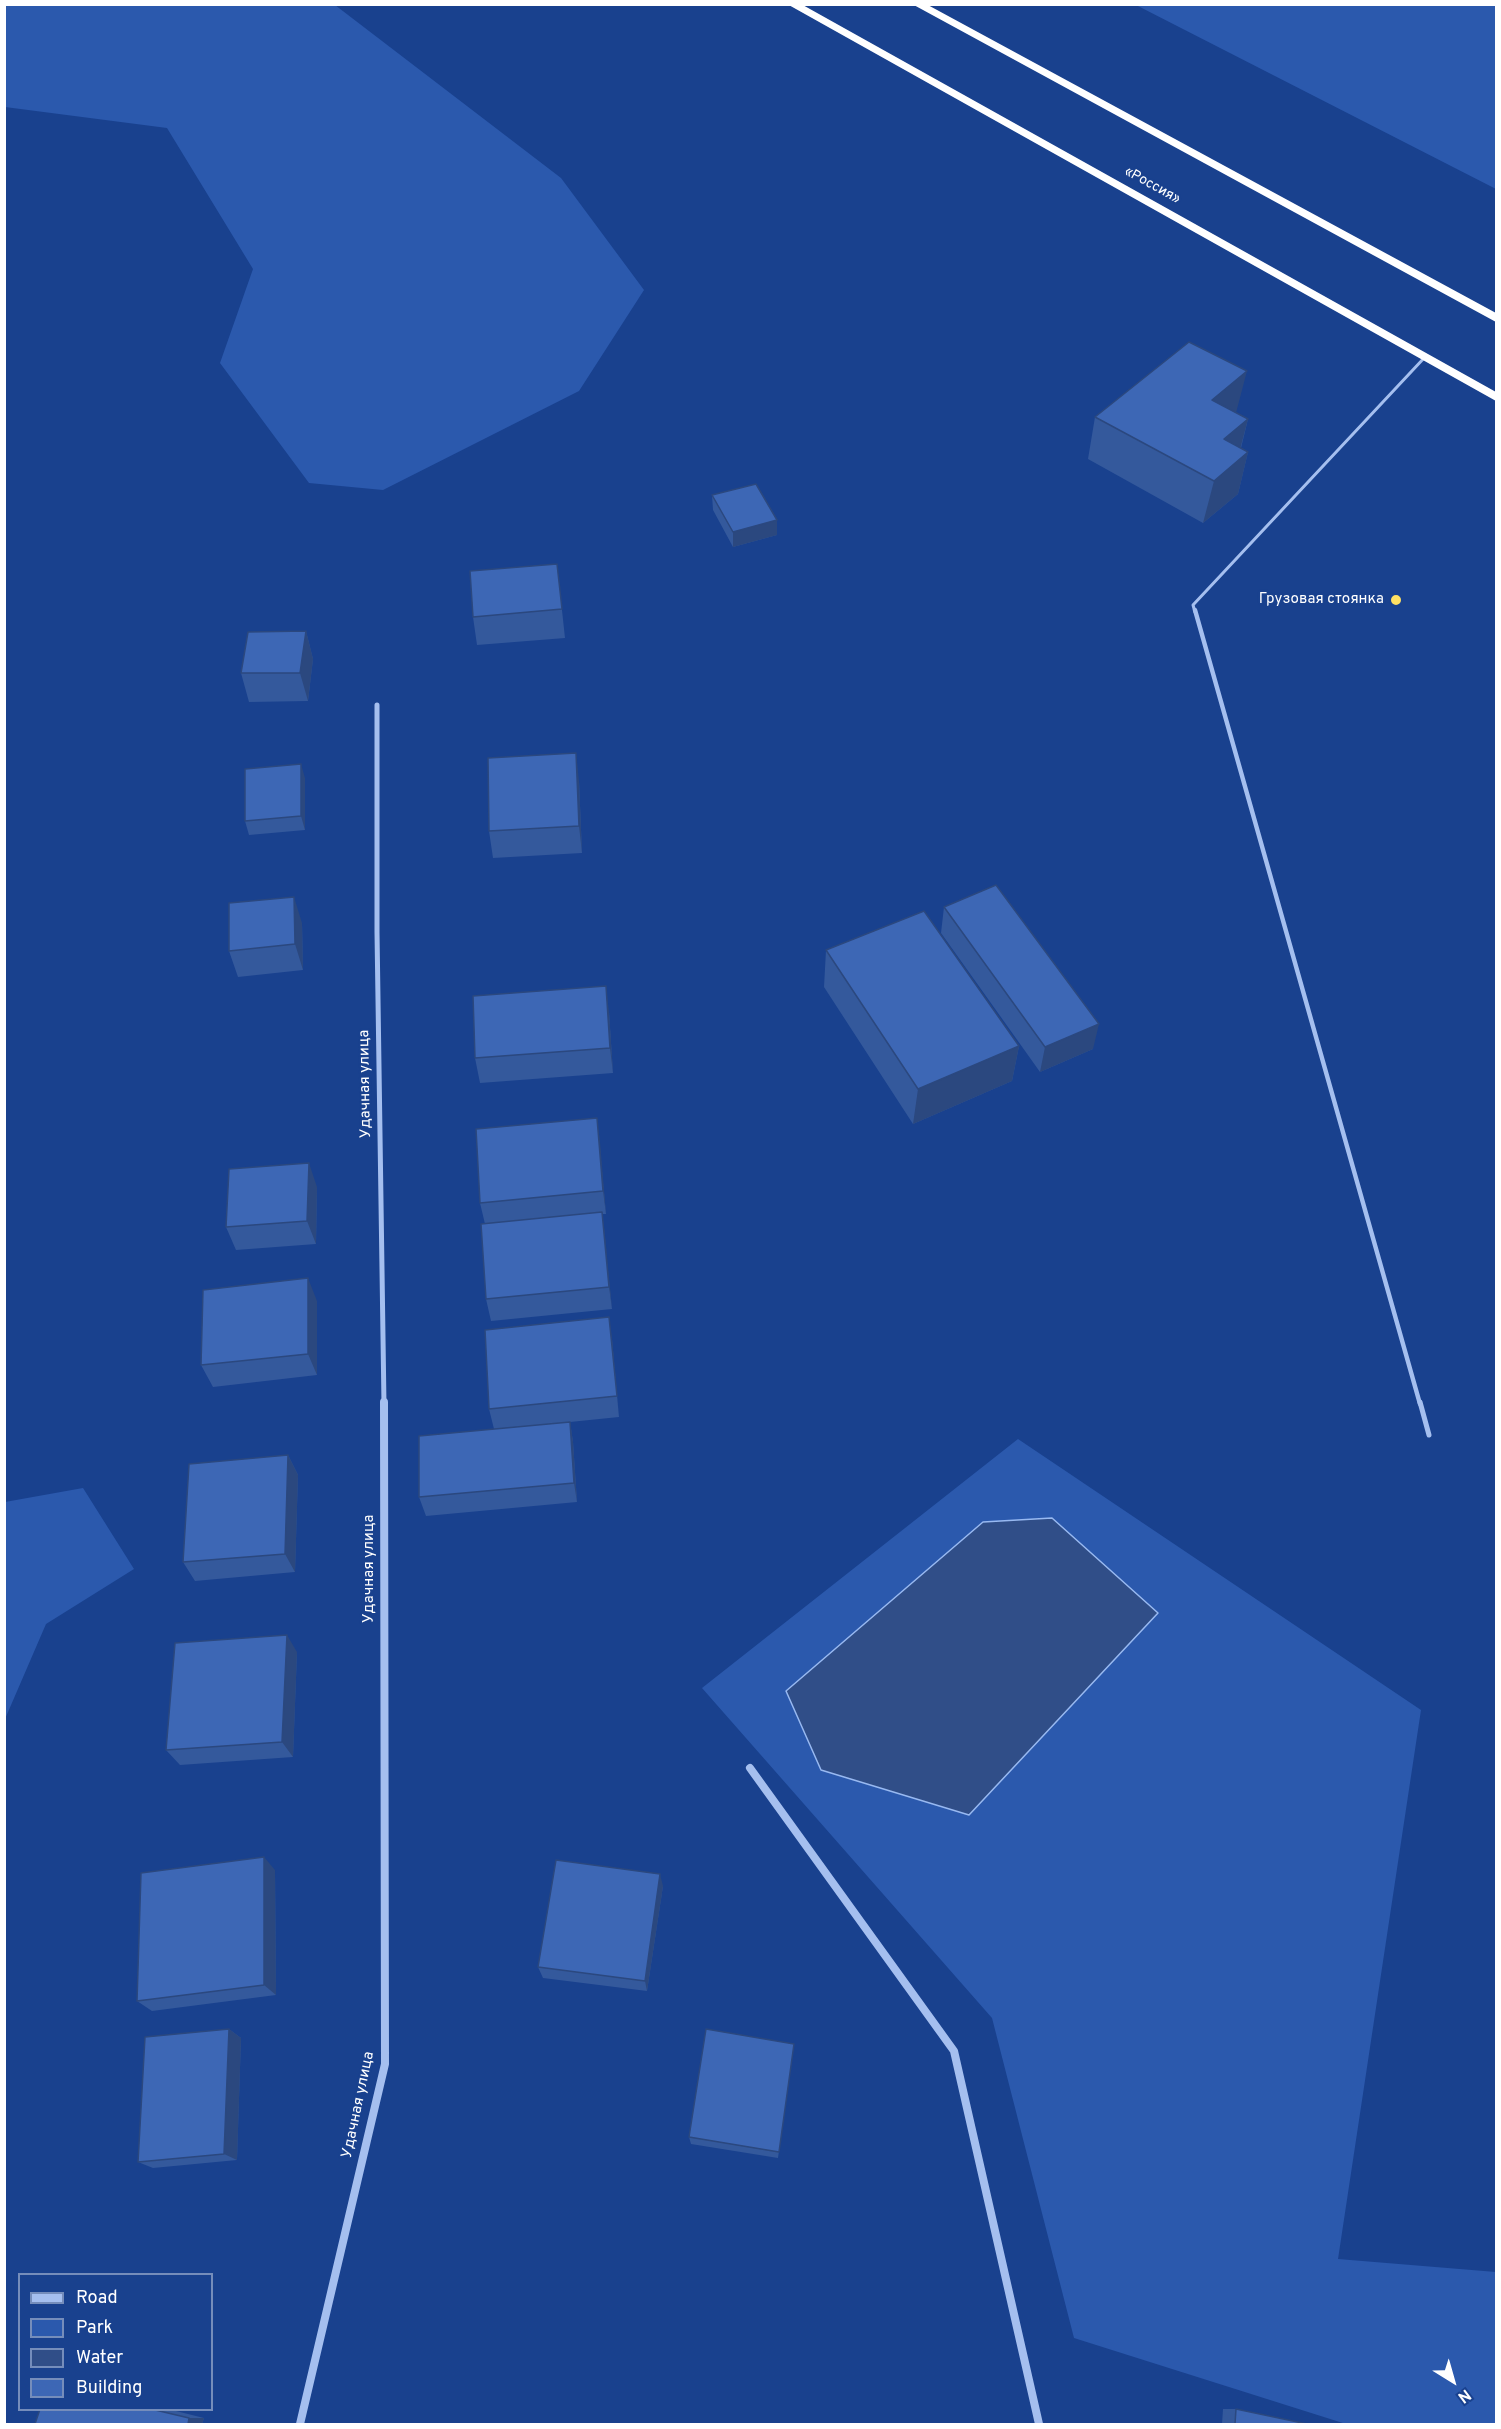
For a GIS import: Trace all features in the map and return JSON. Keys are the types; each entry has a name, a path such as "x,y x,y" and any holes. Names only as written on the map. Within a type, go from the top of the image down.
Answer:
{"highway":[{"name":"«Россия»","path":"792,4 1497,397"},
{"path":"917,4 1497,318"}],"street":[{"name":"Удачная улица","path":"300,2424 385,2064 384,1410 377,932 377,705"},
{"path":"750,1768 954,2050 1039,2424"}],"lane":[{"path":"1425,357 1193,605 1428,1435"}],"green space":[{"path":"5,4 335,5 561,178 644,290 579,391 383,490 309,483 220,363 253,269 167,128 5,107"},
{"path":"1136,5 1496,5 1496,189"},
{"path":"1018,1439 1421,1710 1338,2259 1496,2272 1496,2424 1346,2424 1074,2338 992,2018 702,1688"},
{"path":"83,1488 134,1569 46,1624 5,1719 5,1502"}],"water":[{"path":"1052,1518 1158,1613 969,1815 821,1770 786,1691 983,1522"}],"building":[{"path":"1189,342 1247,371 1212,400 1248,419 1224,439 1248,452 1214,481 1095,417"},
{"path":"756,484 777,520 733,532 712,495"},
{"path":"557,564 562,609 473,617 470,571"},
{"path":"306,631 300,673 241,673 248,632"},
{"path":"576,753 579,826 489,831 488,758"},
{"path":"301,764 301,816 245,821 245,769"},
{"path":"996,885 1099,1024 1045,1047 944,907"},
{"path":"294,897 295,944 229,951 229,903"},
{"path":"924,911 1019,1046 918,1089 826,950"},
{"path":"606,986 610,1048 475,1058 473,996"},
{"path":"597,1118 603,1191 480,1203 476,1129"},
{"path":"309,1163 307,1221 226,1227 229,1169"},
{"path":"602,1212 609,1287 486,1299 481,1224"},
{"path":"308,1278 308,1354 201,1365 203,1290"},
{"path":"609,1317 617,1396 489,1409 485,1330"},
{"path":"570,1422 574,1483 419,1497 419,1436"},
{"path":"288,1455 285,1554 183,1562 189,1464"},
{"path":"287,1635 282,1742 166,1750 175,1643"},
{"path":"264,1857 264,1985 137,2001 141,1873"},
{"path":"556,1860 660,1874 645,1981 538,1967"},
{"path":"229,2029 224,2154 138,2162 145,2037"},
{"path":"706,2029 794,2044 779,2152 689,2137"},
{"path":"1236,2409 1307,2424 1235,2424"},
{"path":"39,2411 159,2411 189,2418 188,2424 35,2424"}],"place":[{"name":"Грузовая стоянка","path":"1396,600"}]}
